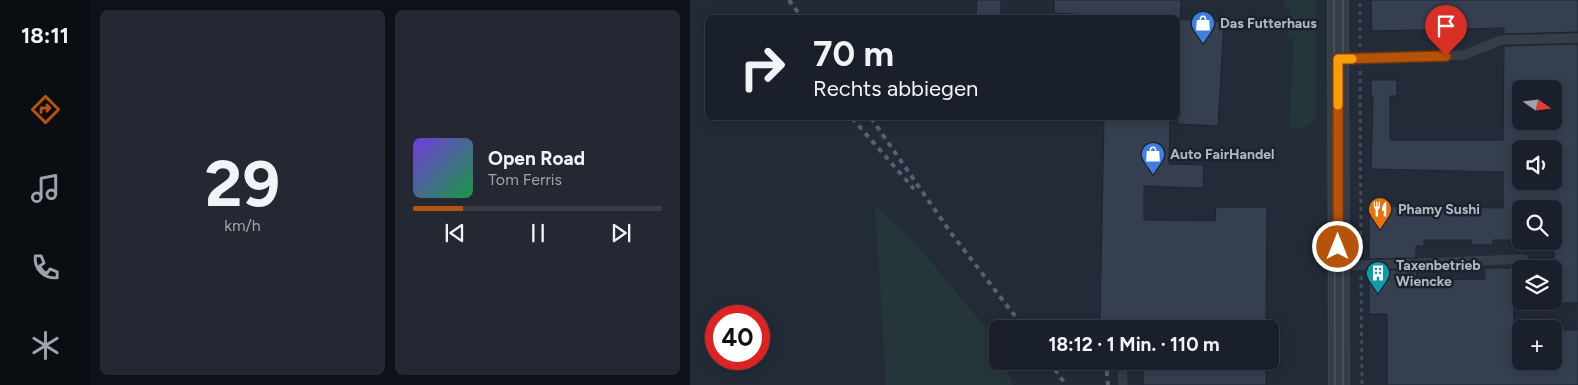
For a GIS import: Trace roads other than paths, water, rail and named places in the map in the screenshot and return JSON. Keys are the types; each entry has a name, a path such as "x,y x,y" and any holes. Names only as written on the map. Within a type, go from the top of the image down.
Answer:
{"street":[{"path":"1338,0 1339,385"}],"lane":[{"path":"1338,59 1464,55 1501,40 1578,38"},
{"path":"1338,266 1524,259"},
{"path":"1122,370 1123,385"}],"tram line":[{"path":"1334,0 1335,385"},
{"path":"1343,0 1343,385"}],"railway":[{"path":"789,0 800,15"},
{"path":"854,120 914,189"},
{"path":"872,120 951,233 1018,320"},
{"path":"1055,370 1066,385"},
{"path":"1107,370 1108,385"}],"place":[{"name":"Das Futterhaus","path":"1203,44"},
{"name":"Auto FairHandel","path":"1153,175"},
{"name":"Phamy Sushi","path":"1380,230"},
{"name":"Taxenbetrieb Wiencke","path":"1378,294"}]}
